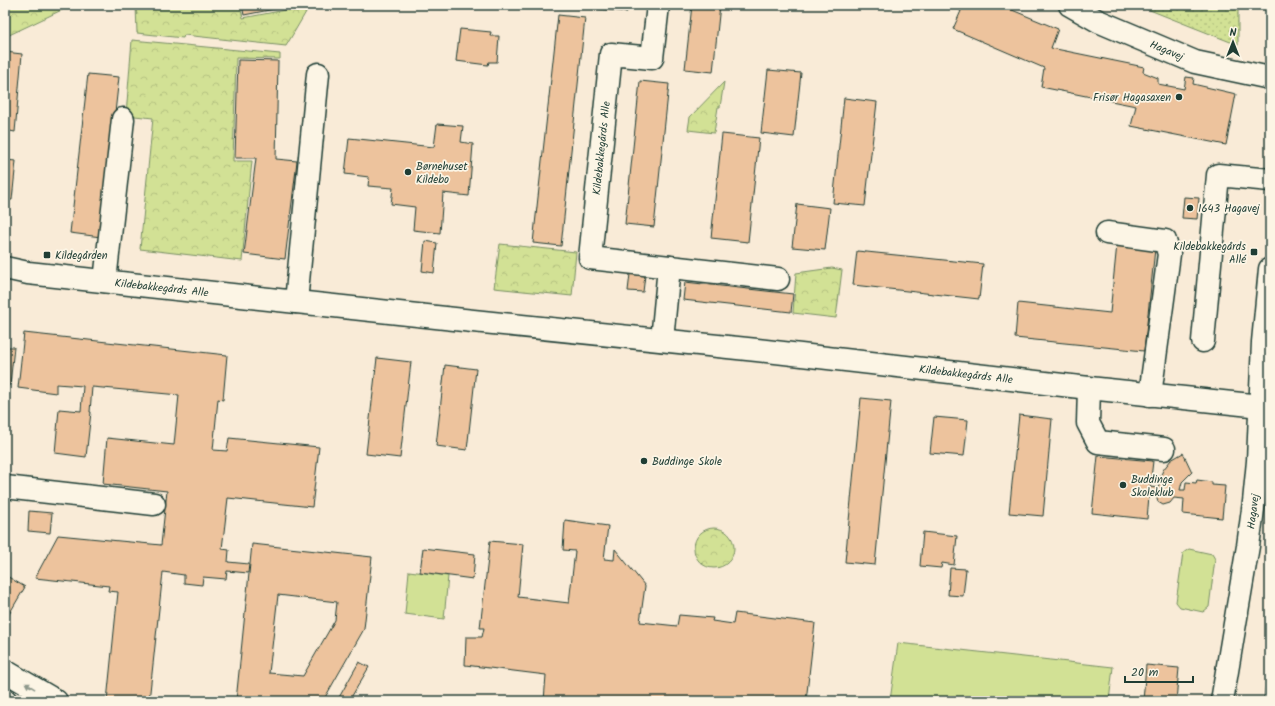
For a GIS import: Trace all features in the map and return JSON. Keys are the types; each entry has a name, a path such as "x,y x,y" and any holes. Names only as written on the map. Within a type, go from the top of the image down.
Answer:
{"street":[{"name":"Kildebakkegårds Alle","path":"658,5 652,58 611,54 590,258 778,279"},
{"name":"Hagavej","path":"1070,5 1098,21 1195,62 1270,78"},
{"path":"296,302 318,74"},
{"path":"105,281 123,119"},
{"path":"1203,341 1218,176 1270,180"},
{"path":"1107,233 1165,241 1169,254 1150,395"},
{"path":"662,340 669,267"},
{"name":"Kildebakkegårds Alle","path":"5,268 28,273 839,359 1265,407"},
{"name":"Hagavej","path":"1222,701 1248,546 1265,407 1263,342 1270,271"},
{"name":"Kildebakkegårds Alle","path":"5,278 28,273"},
{"path":"1089,388 1088,423 1098,442 1164,448"},
{"path":"5,487 154,504"},
{"path":"5,671 56,701"}],"green space":[{"path":"5,5 68,5 68,7 5,37"},
{"path":"136,5 240,5 243,18 285,10 292,5 303,5 306,12 286,46 184,35 183,38 137,33"},
{"path":"1137,5 1238,5 1238,45"},
{"path":"132,40 280,54 280,59 236,58 233,161 252,161 242,261 140,249 153,118 126,115"},
{"path":"724,82 714,133 688,130 690,117"},
{"path":"500,244 576,252 572,296 494,288"},
{"path":"832,268 842,270 836,318 793,313 796,273"},
{"path":"714,528 722,530 728,534 732,540 734,548 732,556 728,562 722,566 714,568 706,566 700,562 696,556 694,548 696,540 700,534 706,530"},
{"path":"1189,549 1212,554 1215,559 1209,607 1203,612 1180,607 1176,602 1183,553"},
{"path":"409,571 448,576 444,619 405,614"},
{"path":"898,643 1113,667 1109,701 890,701"}],"building":[{"path":"242,5 285,5 285,7 244,15"},
{"path":"600,5 628,5 627,12 599,9"},
{"path":"692,5 720,5 713,72 685,69"},
{"path":"951,5 1000,5 1058,29 1051,48 1144,67 1143,72 1158,78 1158,84 1184,89 1186,77 1194,78 1193,84 1236,94 1226,145 1131,126 1136,106 1041,87 1044,68 953,29 961,11"},
{"path":"558,15 585,18 561,246 533,243"},
{"path":"460,29 491,32 490,36 499,36 497,62 489,62 488,65 456,61"},
{"path":"5,52 22,54 15,132 5,130"},
{"path":"238,60 278,61 276,159 297,161 285,259 244,254 256,158 235,158"},
{"path":"768,70 801,73 794,137 761,133"},
{"path":"88,74 119,77 101,237 70,233"},
{"path":"640,81 669,84 654,227 625,224"},
{"path":"844,98 877,102 865,206 833,203"},
{"path":"437,124 463,126 461,142 473,144 469,196 443,193 440,233 413,230 415,207 391,204 393,188 368,186 369,177 345,174 349,138 434,147"},
{"path":"722,134 759,138 748,242 711,238"},
{"path":"5,160 16,161 12,200 5,200"},
{"name":"1643 Hagavej","path":"1184,197 1199,198 1197,219 1182,218"},
{"path":"797,204 830,208 825,250 792,247"},
{"path":"425,241 437,243 434,273 422,271"},
{"path":"1117,244 1155,249 1144,351 1015,338 1018,303 1110,313"},
{"path":"857,251 983,264 979,299 853,285"},
{"path":"630,274 645,275 643,292 628,291"},
{"path":"685,282 793,294 791,312 683,300"},
{"path":"24,333 227,355 223,400 218,399 213,450 227,451 229,438 319,447 312,507 228,498 222,549 229,550 228,562 249,564 248,573 227,571 226,579 203,577 202,585 184,583 184,575 163,572 149,701 107,701 118,592 108,591 109,586 35,578 58,535 161,545 167,491 103,484 107,438 174,445 179,395 92,387 86,457 55,453 59,409 81,411 83,386 56,384 56,393 18,388"},
{"path":"5,347 14,347 10,385 5,385"},
{"path":"377,358 411,362 400,458 366,454"},
{"path":"445,365 476,369 467,450 436,446"},
{"path":"861,398 891,401 875,565 845,562"},
{"path":"1019,415 1052,419 1043,516 1009,513"},
{"path":"934,417 968,420 964,456 930,453"},
{"name":"Buddinge Skoleklub","path":"1183,453 1192,472 1182,482 1180,490 1185,490 1186,482 1196,483 1197,480 1212,482 1212,485 1225,486 1222,518 1183,514 1184,499 1174,498 1170,503 1163,505 1158,502 1156,496 1149,496 1147,519 1092,513 1098,456 1153,461 1150,487 1158,488 1163,470 1171,460"},
{"path":"29,511 52,513 50,533 28,531"},
{"path":"565,520 608,526 604,559 614,560 615,549 645,586 640,622 677,626 679,615 713,618 712,621 733,624 735,613 815,623 806,701 544,701 546,675 465,665 466,637 482,637 484,628 480,628 490,541 523,544 518,597 569,603 575,551 563,550"},
{"path":"923,532 957,536 954,565 942,563 941,568 920,566"},
{"path":"252,544 372,557 364,629 323,701 236,701","holes":["278,595 337,602 335,620 303,676 269,673"]},
{"path":"423,548 475,554 473,579 420,572"},
{"path":"950,568 966,569 963,596 948,595"},
{"path":"5,575 25,587 5,621"},
{"path":"359,662 369,667 349,701 337,701"},
{"path":"1146,665 1179,668 1176,701 1143,701"},
{"path":"1266,682 1270,682 1270,701 1264,701"}],"place":[{"name":"Frisør Hagasaxen","path":"1179,97"},
{"name":"Børnehuset Kildebo","path":"408,172"},
{"name":"1643 Hagavej","path":"1190,208"},
{"name":"Kildebakkegårds Allé","path":"1254,252"},
{"name":"Kildegården","path":"47,255"},
{"name":"Buddinge Skole","path":"644,461"},
{"name":"Buddinge Skoleklub","path":"1123,485"}]}
